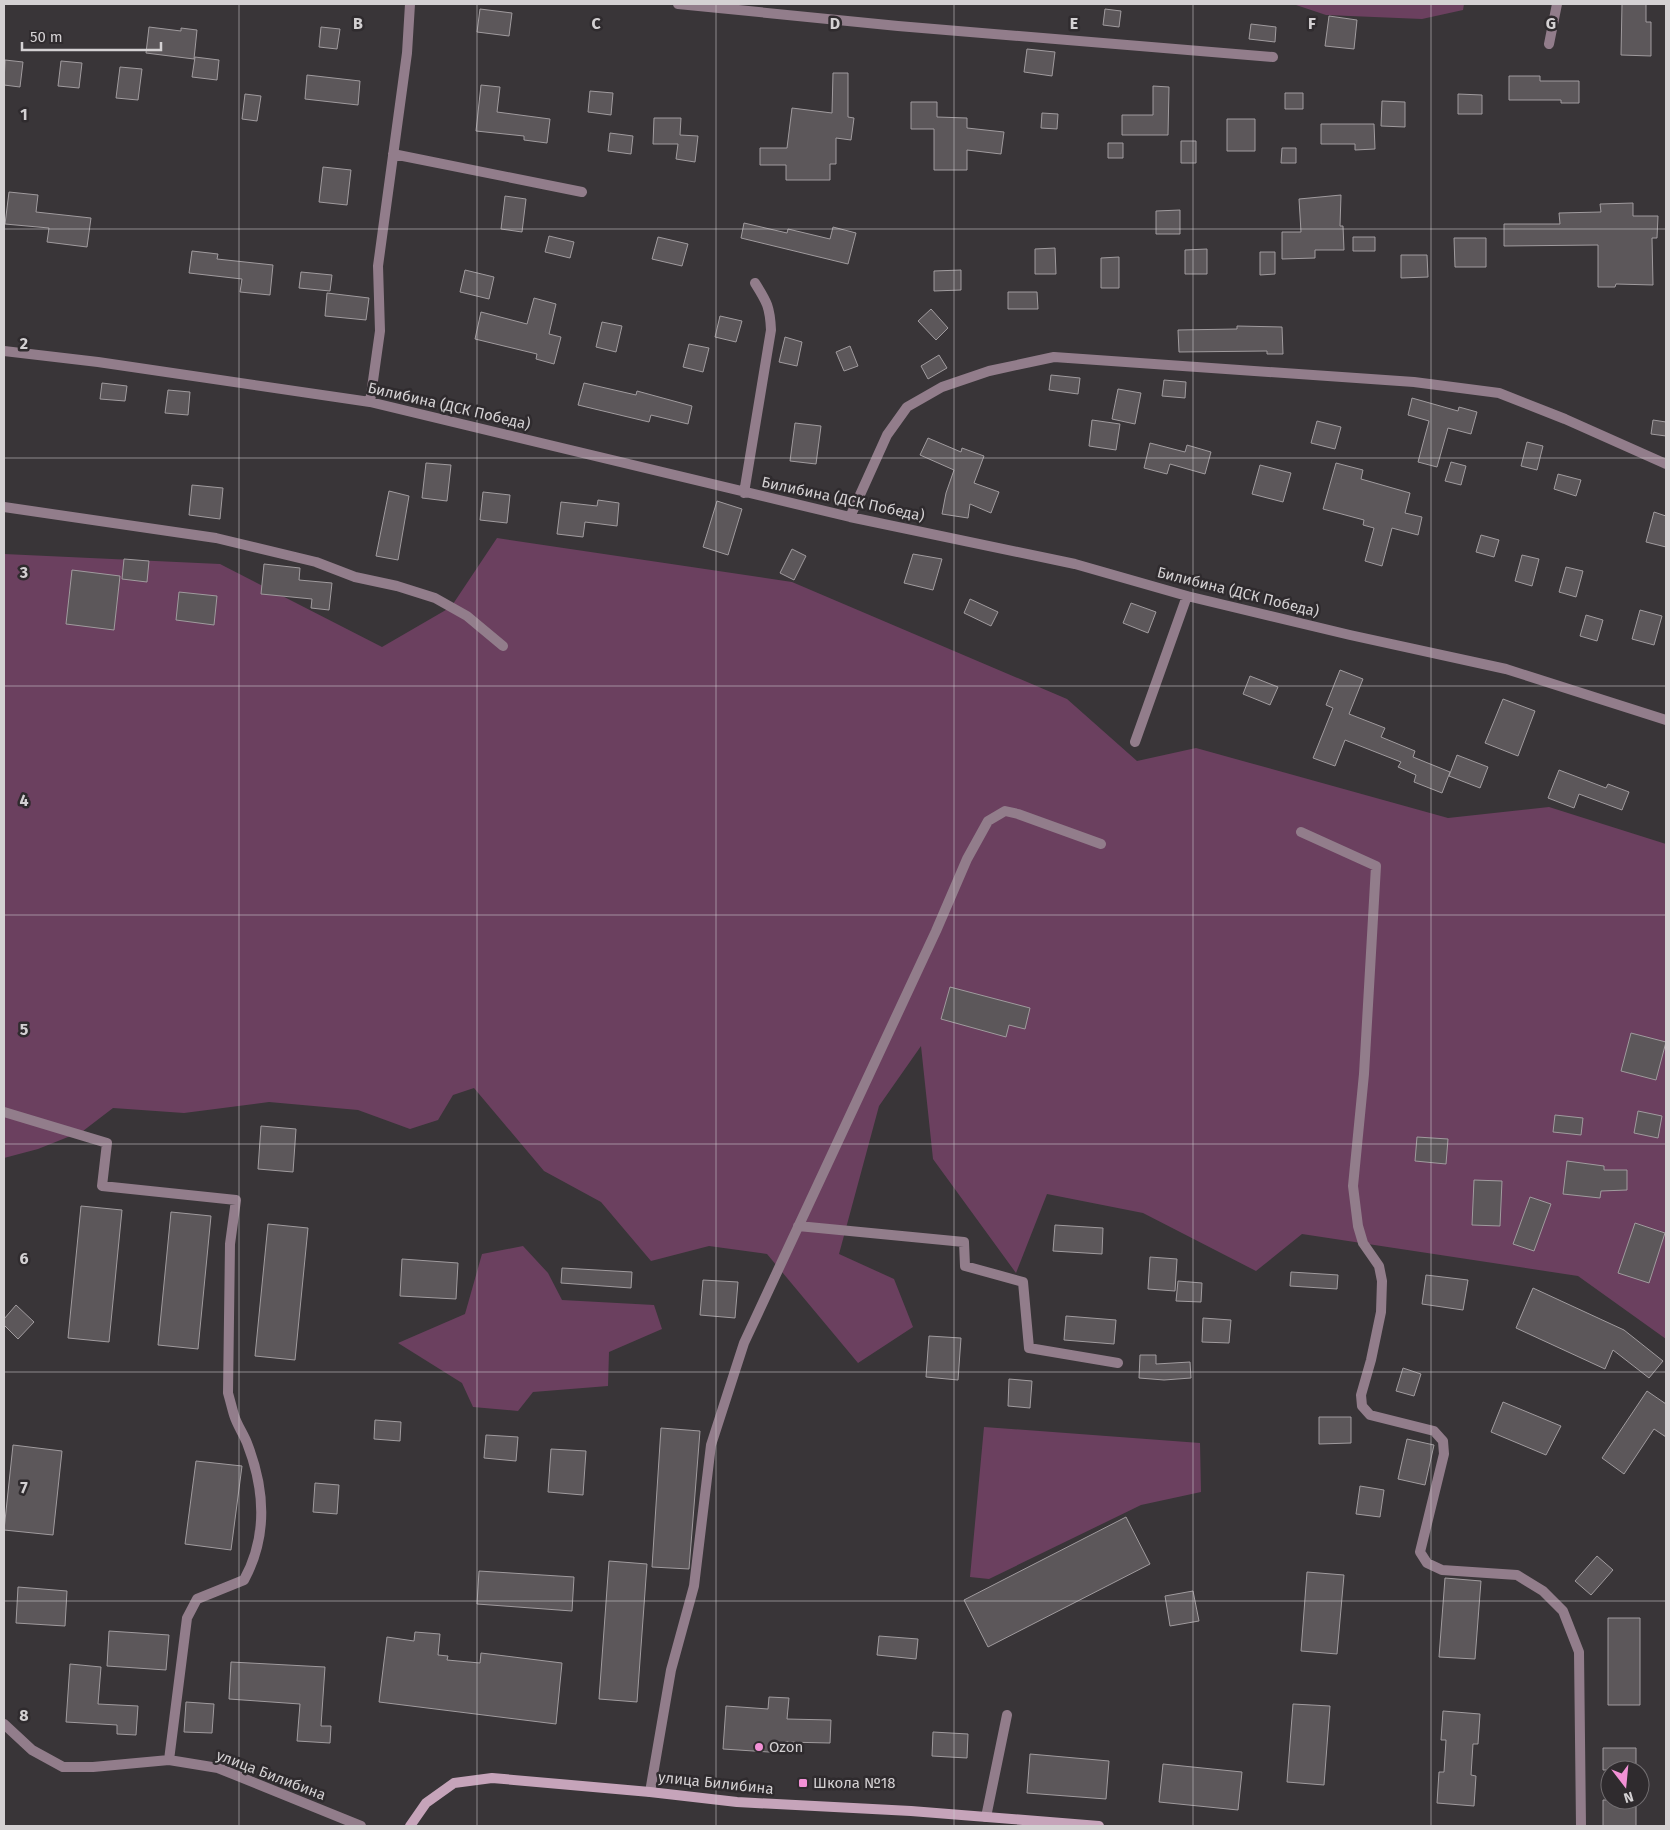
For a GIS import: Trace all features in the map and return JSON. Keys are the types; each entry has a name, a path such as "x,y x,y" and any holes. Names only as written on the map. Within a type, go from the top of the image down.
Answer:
{"main road":[{"name":"улица Билибина","path":"410,1826 426,1803 454,1783 492,1778 737,1802 911,1811 1099,1826"}],"street":[{"path":"370,402 380,331 378,266 408,53 410,4"},
{"path":"678,4 898,26 1274,57"},
{"path":"1548,44 1558,4"},
{"path":"393,154 582,192"},
{"path":"744,493 771,330 767,302 754,283"},
{"name":"Билибина (ДСК Победа)","path":"4,351 98,362 370,402 744,493 1075,564 1187,596 1350,635 1506,669 1666,720"},
{"path":"850,517 887,435 907,407 942,388 989,371 1054,357 1414,382 1499,393 1565,419 1666,464"},
{"path":"4,507 216,538 316,562 355,577 397,586 435,598 467,616 503,646"},
{"path":"1135,742 1187,596"},
{"path":"650,1792 671,1670 694,1586 711,1445 744,1343 936,931 967,859 988,821 1005,811 1101,844"},
{"path":"1301,832 1376,866 1364,1074 1352,1186 1358,1226 1363,1243 1378,1266 1382,1281 1380,1312 1371,1360 1361,1395 1362,1406 1370,1414 1434,1431 1443,1441 1444,1454 1420,1552 1427,1563 1442,1570 1517,1575 1543,1591 1563,1611 1579,1652 1581,1826"},
{"path":"4,1112 107,1143 102,1186 236,1200 230,1244 228,1393 234,1416 247,1442 258,1478 262,1518 254,1562 244,1580 196,1599 187,1618 169,1760"},
{"path":"798,1226 964,1242 965,1266 1023,1282 1029,1348 1118,1363"},
{"path":"986,1817 1007,1715"},
{"name":"улица Билибина","path":"4,1724 32,1750 63,1766 93,1767 169,1760 218,1768 361,1826"}],"shaded area":[{"path":"1293,4 1464,4 1463,10 1422,19 1326,15"},
{"path":"497,538 792,582 1067,699 1137,761 1196,748 1448,818 1549,807 1666,844 1666,1339 1578,1276 1302,1234 1256,1271 1143,1213 1047,1194 1016,1273 933,1159 921,1046 879,1106 839,1254 894,1279 913,1327 858,1363 767,1254 709,1246 651,1261 601,1202 544,1171 474,1088 453,1095 438,1120 410,1129 358,1110 269,1102 184,1113 113,1108 83,1131 38,1149 4,1158 4,554 220,564 382,647 451,607"},
{"path":"523,1246 548,1273 562,1300 654,1305 662,1329 609,1352 608,1386 533,1392 518,1411 473,1407 462,1383 398,1343 465,1314 482,1254"},
{"path":"984,1427 1200,1443 1201,1492 1141,1505 989,1579 970,1577"}],"building":[{"path":"1622,4 1646,4 1646,22 1651,22 1651,56 1621,55"},
{"path":"480,9 512,13 509,36 477,32"},
{"path":"1105,9 1121,11 1119,27 1103,25"},
{"path":"1329,16 1357,20 1354,49 1325,46"},
{"path":"1251,24 1276,27 1275,42 1249,39"},
{"path":"149,27 181,31 181,28 197,30 194,59 146,53"},
{"path":"321,27 340,29 337,49 319,47"},
{"path":"1027,49 1055,52 1052,76 1024,72"},
{"path":"195,57 219,60 217,80 192,77"},
{"path":"5,60 23,62 20,87 4,85"},
{"path":"61,61 82,63 79,88 58,86"},
{"path":"120,67 142,69 138,100 116,98"},
{"path":"833,73 848,73 848,117 854,118 851,140 836,138 836,164 830,164 830,180 786,180 786,165 760,165 760,148 787,148 792,108 832,113"},
{"path":"307,75 360,81 358,105 305,99"},
{"path":"1509,76 1540,76 1540,81 1579,81 1579,103 1561,103 1561,100 1509,100"},
{"path":"481,85 500,87 497,112 550,119 547,143 524,140 524,136 476,131"},
{"path":"1153,86 1169,87 1168,135 1122,135 1122,115 1153,115"},
{"path":"590,91 613,93 611,115 588,112"},
{"path":"1285,93 1303,93 1303,109 1285,109"},
{"path":"245,94 261,96 257,121 242,119"},
{"path":"1458,94 1482,95 1482,114 1458,114"},
{"path":"1382,101 1405,102 1405,127 1381,126"},
{"path":"911,102 937,102 937,117 967,118 967,128 1004,132 1001,154 967,150 967,170 934,170 934,129 911,129"},
{"path":"1042,113 1058,114 1057,129 1041,128"},
{"path":"654,118 681,118 680,135 698,136 695,162 676,159 678,144 653,144"},
{"path":"1227,119 1255,119 1255,151 1227,151"},
{"path":"1321,124 1374,124 1375,149 1355,150 1355,144 1321,144"},
{"path":"610,133 633,136 631,154 608,151"},
{"path":"1181,141 1196,141 1196,163 1181,163"},
{"path":"1108,143 1123,143 1123,158 1108,158"},
{"path":"1282,148 1296,148 1296,163 1281,163"},
{"path":"323,167 351,170 347,205 319,202"},
{"path":"9,192 38,195 36,212 91,218 87,247 47,242 49,228 5,224"},
{"path":"1341,195 1340,226 1343,226 1344,250 1315,250 1315,258 1282,259 1282,232 1301,232 1299,199"},
{"path":"505,196 526,199 522,232 501,229"},
{"path":"1633,203 1633,216 1658,216 1657,238 1652,238 1653,285 1616,284 1615,287 1598,287 1598,245 1504,246 1504,224 1560,224 1559,213 1601,212 1600,204"},
{"path":"1180,210 1180,234 1156,234 1156,211"},
{"path":"744,223 787,233 788,229 830,239 833,227 856,233 848,264 741,238"},
{"path":"549,236 574,242 570,258 545,252"},
{"path":"658,237 688,244 682,266 652,259"},
{"path":"1353,237 1375,237 1375,251 1353,251"},
{"path":"1454,238 1486,238 1486,267 1455,267"},
{"path":"1055,248 1056,274 1035,274 1035,249"},
{"path":"1207,249 1207,274 1185,274 1185,250"},
{"path":"192,251 218,254 217,259 273,265 270,295 240,292 242,279 189,273"},
{"path":"1260,252 1275,252 1275,274 1260,275"},
{"path":"1401,255 1427,255 1428,277 1401,278"},
{"path":"1119,257 1119,288 1101,288 1101,258"},
{"path":"465,270 494,277 489,299 460,292"},
{"path":"961,270 961,290 934,291 934,271"},
{"path":"301,272 332,275 330,291 299,288"},
{"path":"1008,292 1037,292 1038,309 1008,309"},
{"path":"327,293 369,298 366,320 325,316"},
{"path":"534,298 556,304 549,334 561,337 554,364 536,359 537,354 475,339 481,312 527,324"},
{"path":"931,309 948,328 936,340 918,321"},
{"path":"720,316 742,321 736,342 715,337"},
{"path":"602,322 622,326 616,352 596,347"},
{"path":"1237,326 1282,327 1283,354 1267,354 1267,351 1179,352 1178,330 1237,329"},
{"path":"785,337 802,342 797,366 779,362"},
{"path":"689,344 709,348 703,372 683,367"},
{"path":"850,346 858,366 844,371 836,352"},
{"path":"939,355 947,368 928,379 921,366"},
{"path":"1051,375 1080,378 1078,394 1049,390"},
{"path":"1164,380 1186,382 1185,398 1162,396"},
{"path":"102,383 127,386 125,401 100,399"},
{"path":"584,383 636,395 637,391 692,406 688,424 651,415 649,422 578,405"},
{"path":"1118,389 1141,393 1135,424 1112,419"},
{"path":"168,390 190,392 188,415 165,413"},
{"path":"1412,398 1458,411 1459,407 1477,412 1471,434 1448,428 1437,467 1418,462 1429,421 1408,415"},
{"path":"1092,420 1120,424 1116,450 1089,446"},
{"path":"1653,420 1666,422 1666,436 1651,434"},
{"path":"1317,421 1341,427 1335,449 1311,443"},
{"path":"795,423 821,426 816,464 790,461"},
{"path":"928,438 961,452 962,448 984,456 974,483 999,492 991,513 970,504 968,518 942,514 946,493 954,470 920,455"},
{"path":"1527,442 1543,446 1537,470 1521,466"},
{"path":"1150,443 1185,452 1187,445 1211,452 1205,474 1170,464 1167,474 1144,468"},
{"path":"1451,462 1466,466 1461,485 1445,481"},
{"path":"426,463 451,465 447,501 422,498"},
{"path":"1336,463 1363,470 1361,479 1410,493 1405,513 1422,517 1418,535 1392,528 1382,566 1365,561 1374,528 1363,525 1364,520 1323,509"},
{"path":"1260,465 1291,473 1283,502 1252,494"},
{"path":"1558,474 1581,480 1576,496 1554,489"},
{"path":"192,485 223,488 220,519 189,515"},
{"path":"389,491 409,496 398,560 376,556"},
{"path":"483,492 510,495 507,523 480,520"},
{"path":"598,500 619,503 617,526 585,522 583,537 557,534 561,502 597,506"},
{"path":"717,501 742,509 728,555 703,547"},
{"path":"1654,512 1666,516 1666,547 1646,542"},
{"path":"1481,535 1499,540 1494,557 1476,552"},
{"path":"792,549 806,556 794,580 780,573"},
{"path":"913,554 942,559 933,590 904,583"},
{"path":"1522,555 1539,559 1532,586 1515,581"},
{"path":"124,559 149,561 147,582 122,579"},
{"path":"264,564 300,568 299,580 332,583 329,610 311,608 312,599 261,594"},
{"path":"1566,567 1583,571 1576,597 1559,592"},
{"path":"72,570 120,576 114,630 66,624"},
{"path":"179,592 217,596 214,625 176,620"},
{"path":"970,599 998,612 991,626 964,613"},
{"path":"1131,603 1156,612 1148,633 1123,623"},
{"path":"1640,610 1662,616 1654,645 1632,639"},
{"path":"1586,615 1603,620 1597,641 1580,636"},
{"path":"1340,670 1363,679 1349,714 1385,728 1381,737 1415,751 1413,757 1450,772 1442,793 1414,782 1416,775 1398,767 1401,762 1345,740 1335,766 1313,758 1333,708 1326,705"},
{"path":"1250,676 1278,687 1270,705 1243,694"},
{"path":"1503,699 1535,711 1518,756 1485,743"},
{"path":"1457,755 1488,767 1480,788 1449,776"},
{"path":"1559,770 1606,788 1608,784 1629,792 1622,810 1579,794 1574,808 1548,798"},
{"path":"950,987 1030,1008 1025,1029 1009,1025 1006,1037 941,1019"},
{"path":"1631,1033 1666,1042 1656,1080 1621,1071"},
{"path":"1638,1111 1662,1116 1658,1138 1634,1133"},
{"path":"1555,1115 1583,1118 1581,1135 1553,1132"},
{"path":"261,1126 296,1129 293,1172 258,1169"},
{"path":"1417,1137 1448,1139 1446,1164 1415,1161"},
{"path":"1567,1161 1604,1166 1604,1170 1627,1170 1627,1190 1601,1191 1600,1198 1563,1194"},
{"path":"1474,1180 1502,1181 1500,1226 1472,1225"},
{"path":"1530,1197 1551,1204 1534,1251 1513,1244"},
{"path":"81,1206 122,1210 109,1342 68,1338"},
{"path":"171,1212 211,1216 198,1349 158,1345"},
{"path":"1635,1223 1665,1233 1649,1283 1618,1273"},
{"path":"268,1224 308,1228 295,1360 255,1356"},
{"path":"1055,1225 1103,1228 1102,1254 1053,1251"},
{"path":"1150,1257 1177,1259 1175,1291 1148,1289"},
{"path":"402,1259 458,1263 456,1299 400,1296"},
{"path":"562,1268 632,1272 631,1288 561,1283"},
{"path":"1291,1272 1338,1275 1337,1289 1290,1286"},
{"path":"1426,1275 1468,1280 1463,1310 1422,1304"},
{"path":"703,1280 738,1282 735,1318 700,1315"},
{"path":"1178,1281 1202,1283 1201,1302 1176,1301"},
{"path":"1533,1288 1624,1330 1663,1361 1649,1378 1613,1350 1605,1369 1516,1328"},
{"path":"16,1305 34,1322 18,1339 4,1325 4,1319"},
{"path":"1066,1316 1116,1320 1114,1344 1064,1340"},
{"path":"1203,1318 1231,1320 1229,1343 1202,1342"},
{"path":"929,1336 961,1338 958,1380 926,1377"},
{"path":"1140,1355 1156,1355 1156,1364 1190,1362 1191,1378 1164,1380 1139,1378"},
{"path":"1403,1368 1421,1374 1414,1396 1396,1391"},
{"path":"1009,1379 1032,1381 1030,1408 1008,1406"},
{"path":"1647,1391 1666,1404 1666,1437 1654,1429 1624,1474 1602,1458"},
{"path":"1503,1402 1561,1426 1546,1455 1491,1432"},
{"path":"1319,1417 1351,1417 1351,1443 1319,1444"},
{"path":"375,1420 401,1422 400,1441 374,1439"},
{"path":"661,1428 700,1431 689,1569 652,1567"},
{"path":"486,1435 518,1437 516,1461 484,1458"},
{"path":"1407,1439 1434,1445 1425,1485 1398,1479"},
{"path":"13,1445 62,1451 53,1535 4,1530"},
{"path":"551,1449 586,1451 583,1495 548,1492"},
{"path":"196,1461 242,1466 231,1550 185,1544"},
{"path":"315,1483 339,1485 337,1514 313,1512"},
{"path":"1360,1486 1384,1490 1380,1517 1356,1514"},
{"path":"1126,1517 1150,1564 988,1647 964,1600"},
{"path":"1597,1556 1613,1570 1591,1595 1575,1581"},
{"path":"609,1561 647,1564 637,1702 599,1699"},
{"path":"479,1571 574,1577 572,1611 477,1604"},
{"path":"1307,1572 1344,1575 1337,1654 1301,1651"},
{"path":"1445,1578 1481,1581 1475,1659 1439,1657"},
{"path":"18,1587 67,1591 65,1626 16,1623"},
{"path":"1193,1591 1199,1621 1170,1626 1165,1596"},
{"path":"1608,1618 1640,1618 1640,1705 1608,1705"},
{"path":"109,1631 169,1635 166,1670 107,1666"},
{"path":"415,1632 440,1634 438,1655 448,1656 447,1660 480,1663 481,1653 562,1663 556,1724 379,1702 387,1637 414,1641"},
{"path":"879,1636 918,1639 916,1659 877,1655"},
{"path":"231,1662 325,1667 321,1726 331,1726 330,1743 297,1741 300,1704 229,1699"},
{"path":"70,1664 101,1667 98,1704 138,1706 136,1735 117,1734 117,1725 66,1722"},
{"path":"769,1697 789,1698 787,1719 831,1720 830,1743 785,1742 784,1753 723,1749 726,1706 768,1709"},
{"path":"186,1702 214,1704 212,1733 184,1732"},
{"path":"1293,1704 1330,1706 1324,1785 1287,1782"},
{"path":"1443,1711 1480,1714 1478,1744 1473,1744 1471,1775 1476,1776 1474,1806 1437,1803 1439,1772 1444,1772 1446,1740 1441,1740"},
{"path":"933,1732 968,1734 967,1758 932,1756"},
{"path":"1603,1748 1636,1748 1636,1760 1603,1760"},
{"path":"1030,1754 1109,1761 1106,1799 1027,1793"},
{"path":"1163,1764 1242,1772 1238,1810 1159,1802"},
{"path":"1603,1810 1636,1810 1636,1826 1603,1826"}],"place":[{"name":"Ozon","path":"759,1747"},
{"name":"Школа №18","path":"803,1783"}]}
